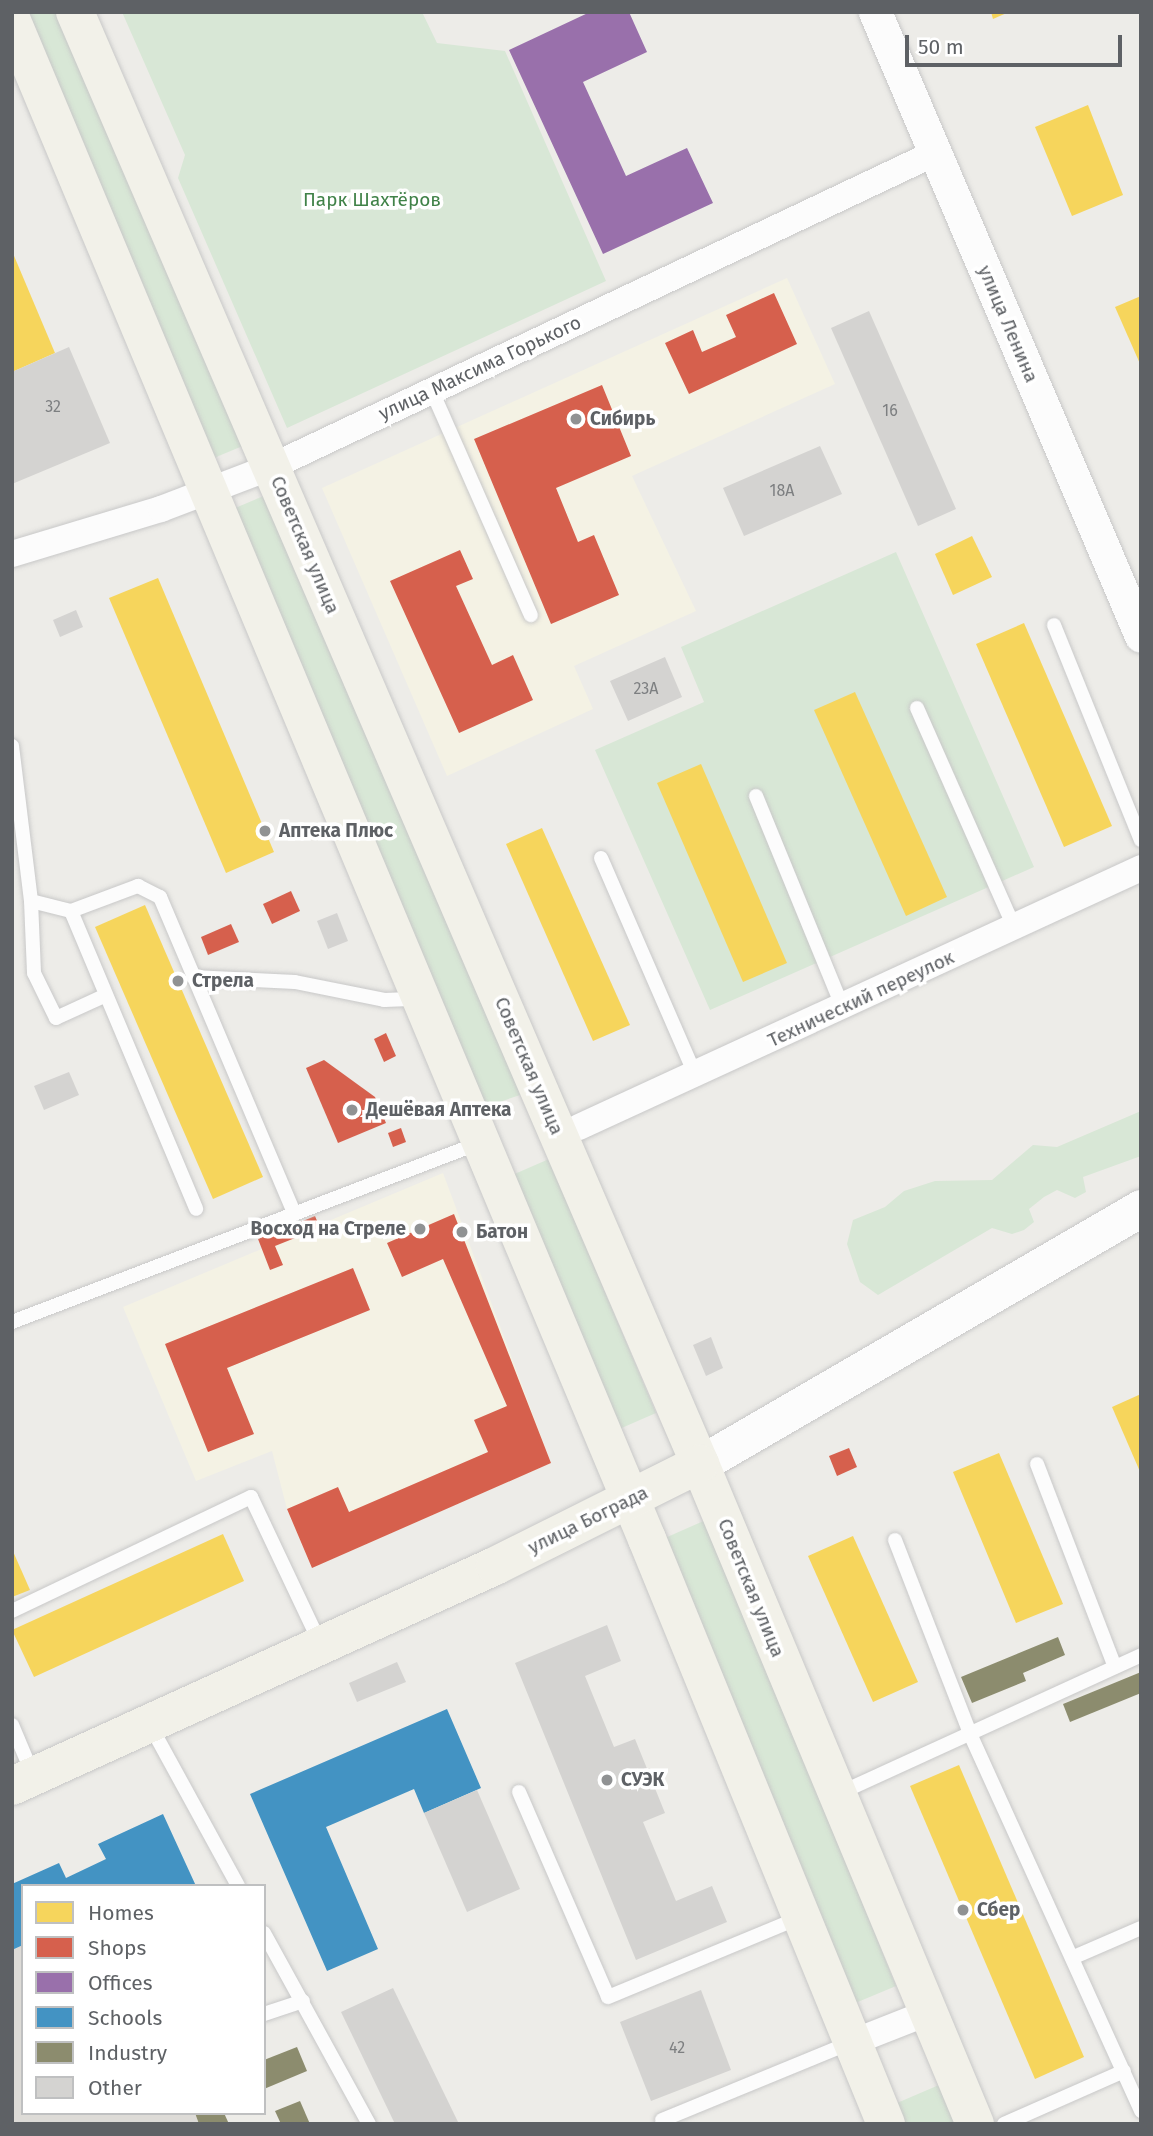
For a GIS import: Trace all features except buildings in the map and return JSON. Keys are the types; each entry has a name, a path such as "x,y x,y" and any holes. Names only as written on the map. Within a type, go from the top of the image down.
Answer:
{"main road":[{"name":"Советская улица","path":"75,12 700,1464 975,2124"},
{"path":"12,22 478,1143 630,1500 886,2124"},
{"name":"улица Бограда","path":"23,1782 322,1647 630,1500 700,1464 1141,1208"}],"street":[{"name":"улица Ленина","path":"874,12 1141,636"},
{"name":"улица Максима Горького","path":"12,554 207,491 271,467 935,153"},
{"name":"Технический переулок","path":"579,1127 696,1076 1141,868"},
{"path":"851,2043 928,2013"}],"lane":[{"path":"432,391 531,615"},
{"path":"1054,625 1141,841"},
{"path":"917,708 1014,927"},
{"path":"12,746 19,861 31,901 34,973 56,1018 106,995"},
{"path":"756,796 843,1008"},
{"path":"601,858 696,1076"},
{"path":"31,901 71,911 138,886 160,897 294,1213"},
{"path":"71,911 196,1209"},
{"path":"193,977 295,982 384,1000 418,999"},
{"path":"12,1322 478,1143"},
{"path":"1037,1464 1115,1667"},
{"path":"12,1611 251,1497 322,1647"},
{"path":"895,1540 971,1736 1074,1956 1141,2111"},
{"path":"836,1795 971,1736 1141,1655"},
{"path":"149,1724 237,1884"},
{"path":"12,1725 23,1782"},
{"path":"519,1792 608,1997 801,1917"},
{"path":"1074,1956 1141,1928"},
{"path":"266,1936 369,2124"},
{"path":"266,2013 303,2001"},
{"path":"662,2120 851,2043"},
{"path":"1004,2124 1124,2071"}],"shaded area":[{"path":"787,278 835,384 632,476 696,611 574,666 593,709 447,776 322,488"},
{"path":"443,1173 551,1463 312,1568 287,1509 272,1451 196,1481 123,1307"},
{"path":"21,1946 21,2115 196,2115 199,2124 12,2124 12,1950"}],"green space":[{"path":"23,12 57,12 245,445 209,460"},
{"name":"Парк Шахтёров","path":"122,12 422,12 437,43 505,51 606,281 287,428 178,178 185,155"},
{"path":"266,495 523,1094 482,1108 228,511"},
{"path":"896,552 1034,867 710,1010 595,750 704,702 681,647"},
{"path":"1141,1111 1141,1156 1083,1177 1086,1192 1075,1198 1057,1190 1044,1197 1029,1209 1034,1222 1024,1230 1012,1234 992,1228 878,1295 860,1282 847,1244 853,1220 885,1207 904,1191 935,1181 992,1180 1033,1145 1057,1147"},
{"path":"549,1159 656,1413 617,1430 510,1176"},
{"path":"708,1519 896,1986 853,2004 665,1538"},
{"path":"939,2085 956,2124 905,2124 897,2103"}],"place":[{"name":"Сибирь","path":"576,419"},
{"name":"Аптека Плюс","path":"265,831"},
{"name":"Стрела","path":"178,981"},
{"name":"Дешёвая Аптека","path":"352,1110"},
{"name":"Восход на Стреле","path":"420,1229"},
{"name":"Батон","path":"462,1232"},
{"name":"СУЭК","path":"607,1780"},
{"name":"Сбер","path":"963,1910"}]}
